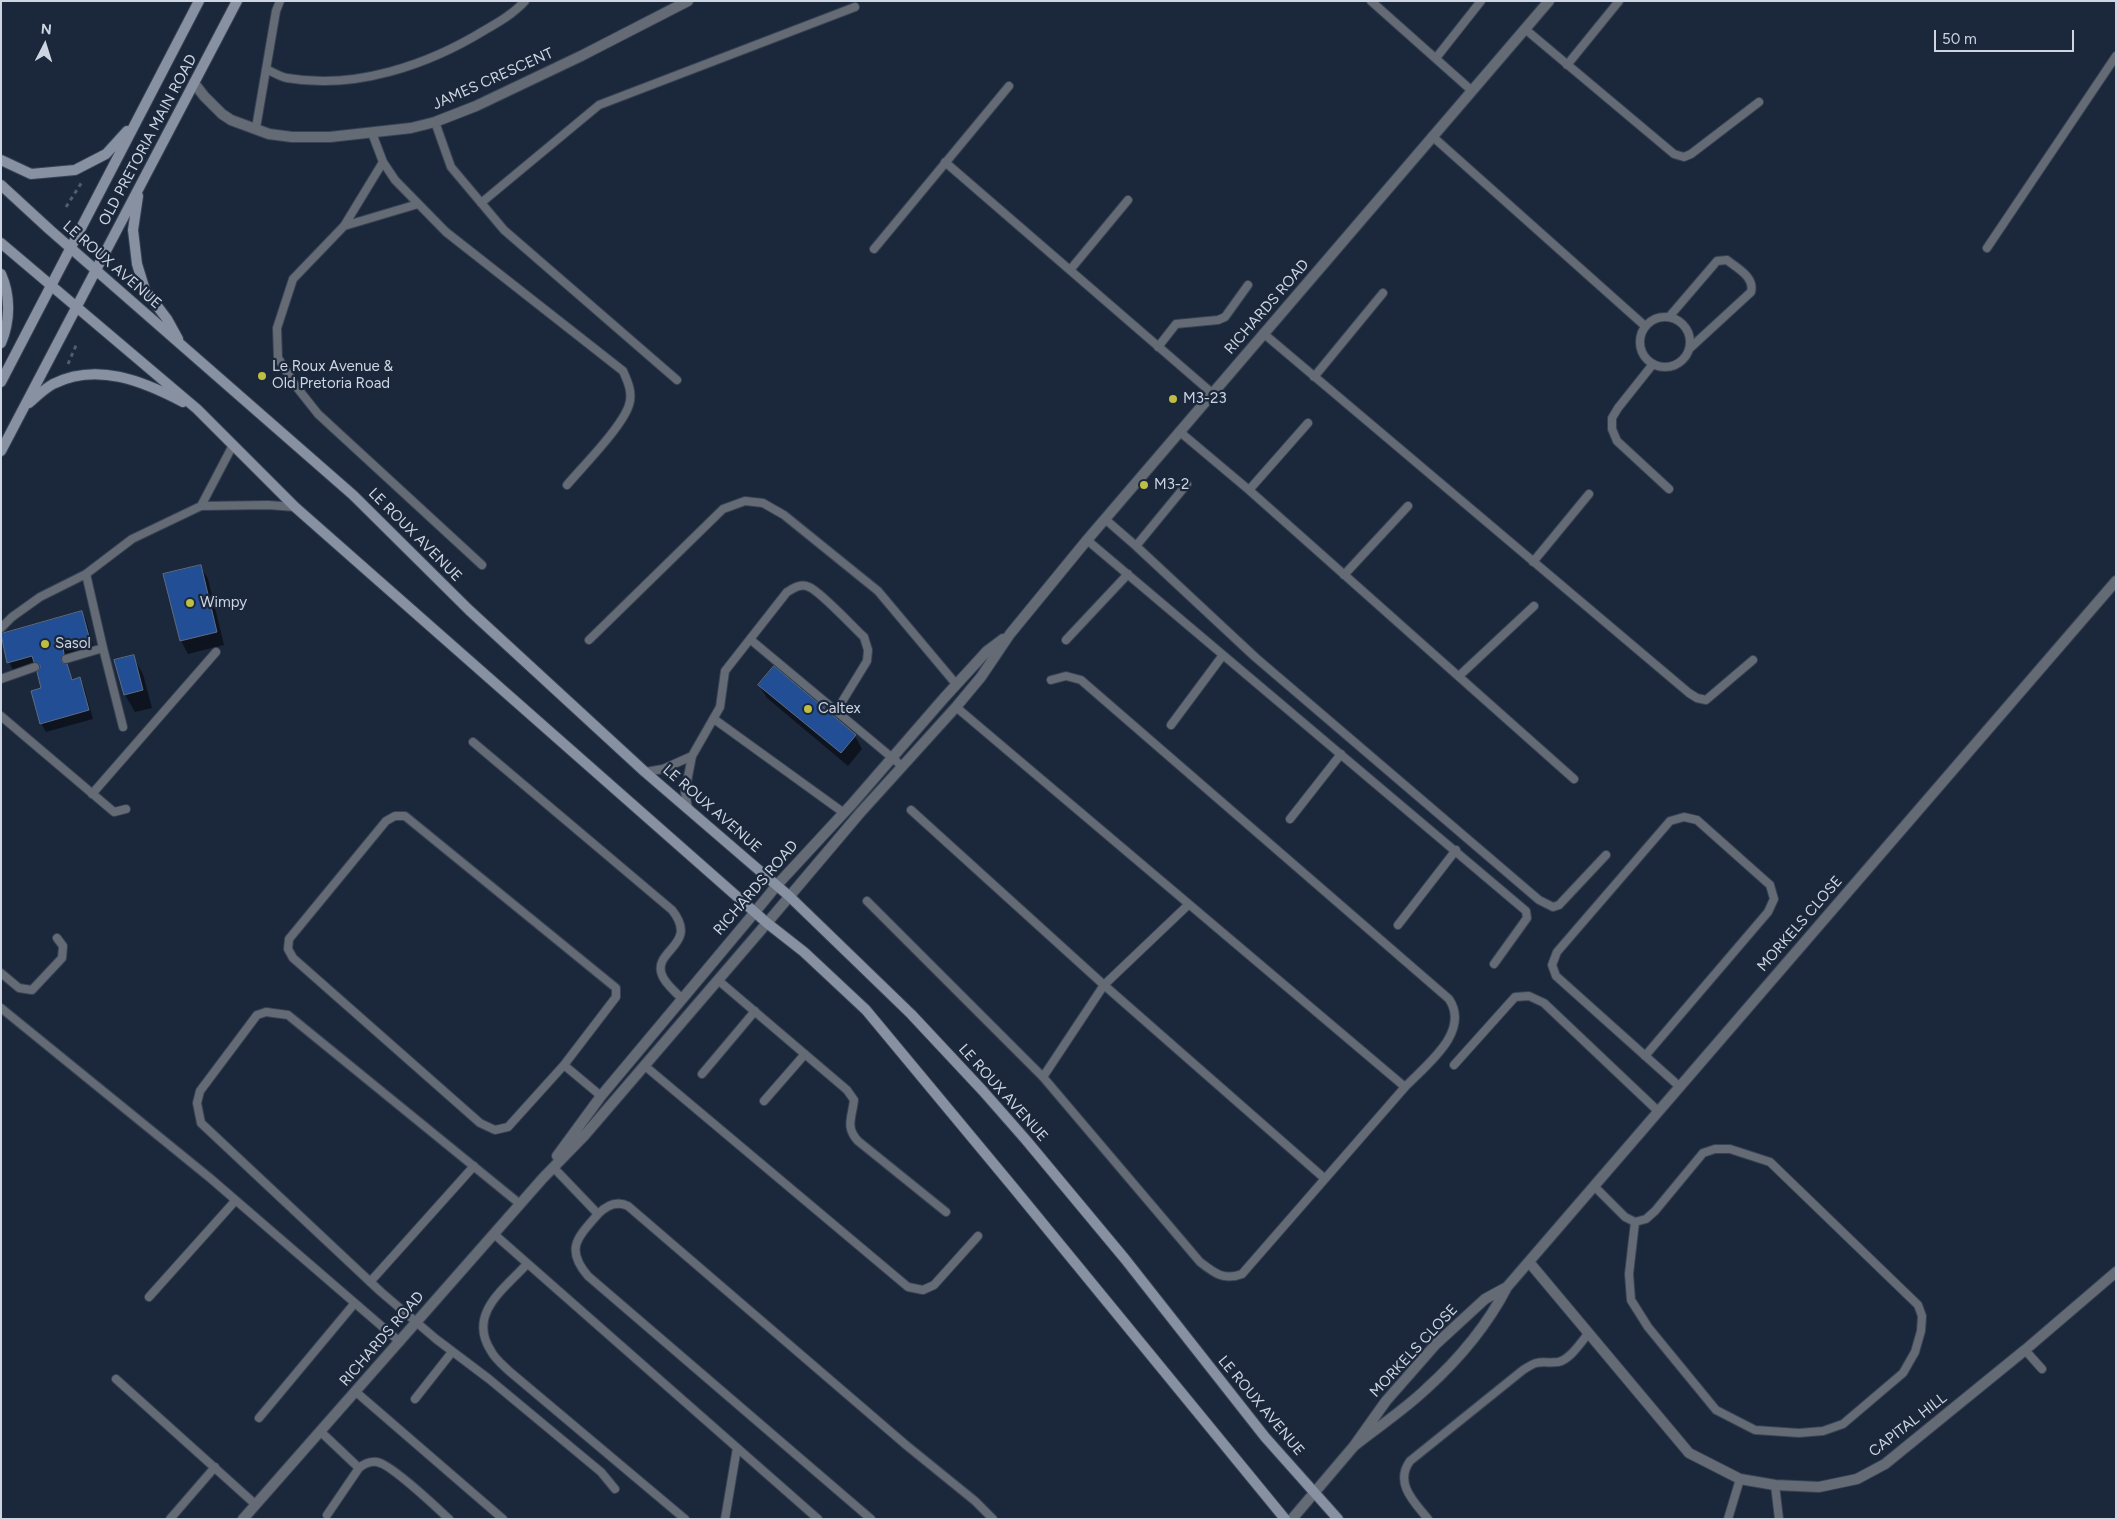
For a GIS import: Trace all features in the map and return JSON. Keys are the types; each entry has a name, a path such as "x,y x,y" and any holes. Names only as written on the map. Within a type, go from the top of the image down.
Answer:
{"main road":[{"name":"OLD PRETORIA MAIN ROAD","path":"1,382 199,1"},
{"name":"OLD PRETORIA MAIN ROAD","path":"1,451 237,1"},
{"path":"1,160 31,174 66,172 82,167 106,154 138,118"},
{"path":"158,150 137,198 133,230 134,249 145,290 167,319 180,344"},
{"name":"LE ROUX AVENUE","path":"1,185 353,495 469,610 645,772 777,885 911,1014 983,1091 1125,1259 1265,1437 1338,1519"},
{"path":"1,243 30,269 78,306 197,409 295,507 767,923 826,972 878,1024 1284,1519"},
{"path":"1,274 5,283 8,311 1,343"},
{"path":"24,408 53,384 76,376 105,374 125,377 158,389 197,409"}],"street":[{"name":"JAMES CRESCENT","path":"194,83 222,114 231,120 269,134 292,137 330,137 411,128 435,122 476,106 573,60 688,1"},
{"name":"RICHARDS ROAD","path":"243,1519 543,1178 584,1136 719,981 789,896 956,707 981,677 1010,634 1105,519 1549,1"},
{"name":"MORKELS CLOSE","path":"1354,1446 1426,1390 1453,1362 1495,1310 1507,1287 2116,581"},
{"name":"RICHARDS ROAD","path":"543,1178 601,1096 777,885 844,813 956,684 987,651 1010,634"},
{"name":"CAPITAL HILL","path":"1529,1262 1689,1453 1740,1479 1775,1485 1819,1487 1857,1478 1885,1464 2025,1350 2116,1272"},
{"name":"MORKELS CLOSE","path":"1292,1519 1354,1446 1386,1401 1436,1344 1485,1299 1507,1287"}],"lane":[{"path":"256,128 276,11 280,1"},
{"path":"266,69 286,78 328,80 371,76 410,65 464,43 515,12 525,1"},
{"path":"1371,1 1471,90"},
{"path":"1436,58 1481,1"},
{"path":"1567,65 1619,1"},
{"path":"481,203 599,105 855,7"},
{"path":"1525,29 1674,154 1684,157 1691,154 1759,102"},
{"path":"1988,248 2116,56"},
{"path":"874,249 1009,86"},
{"path":"435,122 451,167 504,230 677,380"},
{"path":"372,133 383,162 395,180 446,232 623,371 630,387 630,404 622,421 567,485"},
{"path":"1432,136 1646,326"},
{"path":"383,162 344,226 293,279 277,328 278,358 294,385 318,414 482,565"},
{"path":"945,162 1212,394"},
{"path":"1070,270 1128,200"},
{"path":"344,226 418,204"},
{"path":"1669,317 1717,261 1727,260 1750,280 1751,292 1690,349 1679,363 1671,366 1654,364 1647,359 1640,343 1641,334 1652,320 1660,317 1669,317 1684,325 1689,332 1690,349"},
{"path":"1158,347 1176,324 1218,320 1225,317 1248,284"},
{"path":"1314,377 1383,293"},
{"path":"1263,333 1697,698 1706,700 1753,660"},
{"path":"1654,364 1618,408 1612,418 1612,429 1617,441 1669,489"},
{"path":"1249,490 1308,423"},
{"path":"1180,432 1249,490 1574,778"},
{"path":"201,506 233,445"},
{"path":"1136,546 1187,484"},
{"path":"1533,562 1589,494"},
{"path":"589,640 723,509 745,501 763,503 784,515 878,592 956,684"},
{"path":"1,628 12,617 40,597 86,574 132,539 201,506 268,505 295,507"},
{"path":"1344,574 1408,506"},
{"path":"1105,519 1255,657 1539,900 1553,907 1559,905 1606,855"},
{"path":"1088,540 1526,911 1527,918 1494,964"},
{"path":"86,574 123,727"},
{"path":"1066,640 1128,574"},
{"path":"688,808 685,792 692,756 720,707 725,672 787,592 795,587 804,585 815,591 864,637 868,650 867,661 837,710"},
{"path":"1459,676 1534,606"},
{"path":"751,640 902,766"},
{"path":"66,659 103,648"},
{"path":"92,794 216,652"},
{"path":"1171,726 1223,655"},
{"path":"1,679 35,667"},
{"path":"867,901 1043,1077 1200,1262 1217,1275 1229,1278 1242,1274 1324,1178 1451,1038 1456,1014 1454,1006 1449,999 1080,680 1066,676 1051,680"},
{"path":"956,707 1405,1088"},
{"path":"1,716 114,812 126,809"},
{"path":"714,719 844,813"},
{"path":"474,742 672,910 681,924 682,932 680,939 662,962 660,970 662,977 682,999"},
{"path":"1290,819 1341,754"},
{"path":"645,772 663,769 692,756"},
{"path":"911,810 1104,985 1324,1178"},
{"path":"395,816 405,816 616,988 616,997 564,1065 508,1127 495,1130 480,1123 293,958 288,949 289,939 386,821 395,816"},
{"path":"1645,1056 1768,912 1774,899 1770,885 1697,820 1684,817 1670,821 1557,952 1552,965 1556,976 1645,1056 1680,1086"},
{"path":"1398,925 1456,850"},
{"path":"1043,1077 1104,985 1188,905"},
{"path":"1,973 19,988 35,989 62,958 63,946 57,938"},
{"path":"719,981 847,1090 854,1100 850,1124 851,1133 858,1141 946,1212"},
{"path":"1454,1065 1515,998 1529,996 1544,1004 1659,1112"},
{"path":"702,1074 754,1011"},
{"path":"3,1012 235,1200 400,1342"},
{"path":"520,1204 288,1015 266,1012 257,1016 200,1091 197,1103 201,1123 370,1282 452,1352 489,1379 593,1466 615,1489"},
{"path":"764,1101 805,1054"},
{"path":"564,1065 601,1096"},
{"path":"645,1066 908,1286 923,1290 934,1285 978,1236"},
{"path":"1594,1186 1625,1217 1635,1222 1646,1219 1655,1211 1703,1152 1715,1149 1730,1149 1770,1162 1918,1305 1922,1316 1921,1331 1915,1352 1903,1373 1843,1424 1815,1432 1755,1430 1716,1410 1648,1327 1631,1300 1629,1274 1635,1222"},
{"path":"370,1282 474,1166"},
{"path":"553,1168 598,1214"},
{"path":"149,1297 235,1200"},
{"path":"871,1519 588,1276 578,1264 576,1245 580,1236 602,1210 618,1203 628,1206 832,1382 976,1501 993,1519"},
{"path":"494,1234 818,1519"},
{"path":"527,1264 488,1305 484,1316 485,1340 491,1352 509,1371 685,1519"},
{"path":"259,1418 354,1304"},
{"path":"1428,1519 1410,1498 1404,1482 1403,1470 1410,1461 1524,1370 1536,1362 1560,1362 1570,1355 1588,1334"},
{"path":"2025,1350 2042,1369"},
{"path":"415,1400 452,1352"},
{"path":"116,1379 255,1504"},
{"path":"356,1392 502,1519"},
{"path":"321,1432 359,1468"},
{"path":"725,1519 737,1448"},
{"path":"327,1515 359,1468 366,1463 379,1462 394,1472 449,1519"},
{"path":"170,1519 215,1467"},
{"path":"1728,1519 1740,1479"},
{"path":"1775,1485 1779,1519"}],"path":[{"path":"66,207 86,176 82,167"},
{"path":"76,376 67,363 77,344"}],"building":[{"name":"Wimpy","path":"201,565 217,632 180,641 163,574"},
{"path":"82,611 90,640 63,647 64,654 61,660 67,664 72,680 80,677 89,710 40,724 31,691 41,688 37,672 40,665 34,662 32,656 7,663 1,634"},
{"path":"134,655 143,690 124,695 114,660"},
{"name":"Caltex","path":"774,666 856,735 841,753 758,685"}],"place":[{"name":"Le Roux Avenue & Old Pretoria Road","path":"262,376"},
{"name":"M3-23","path":"1173,399"},
{"name":"M3-2","path":"1144,485"},
{"name":"Wimpy","path":"190,603"},
{"name":"Sasol","path":"45,644"},
{"name":"Caltex","path":"808,709"}]}
